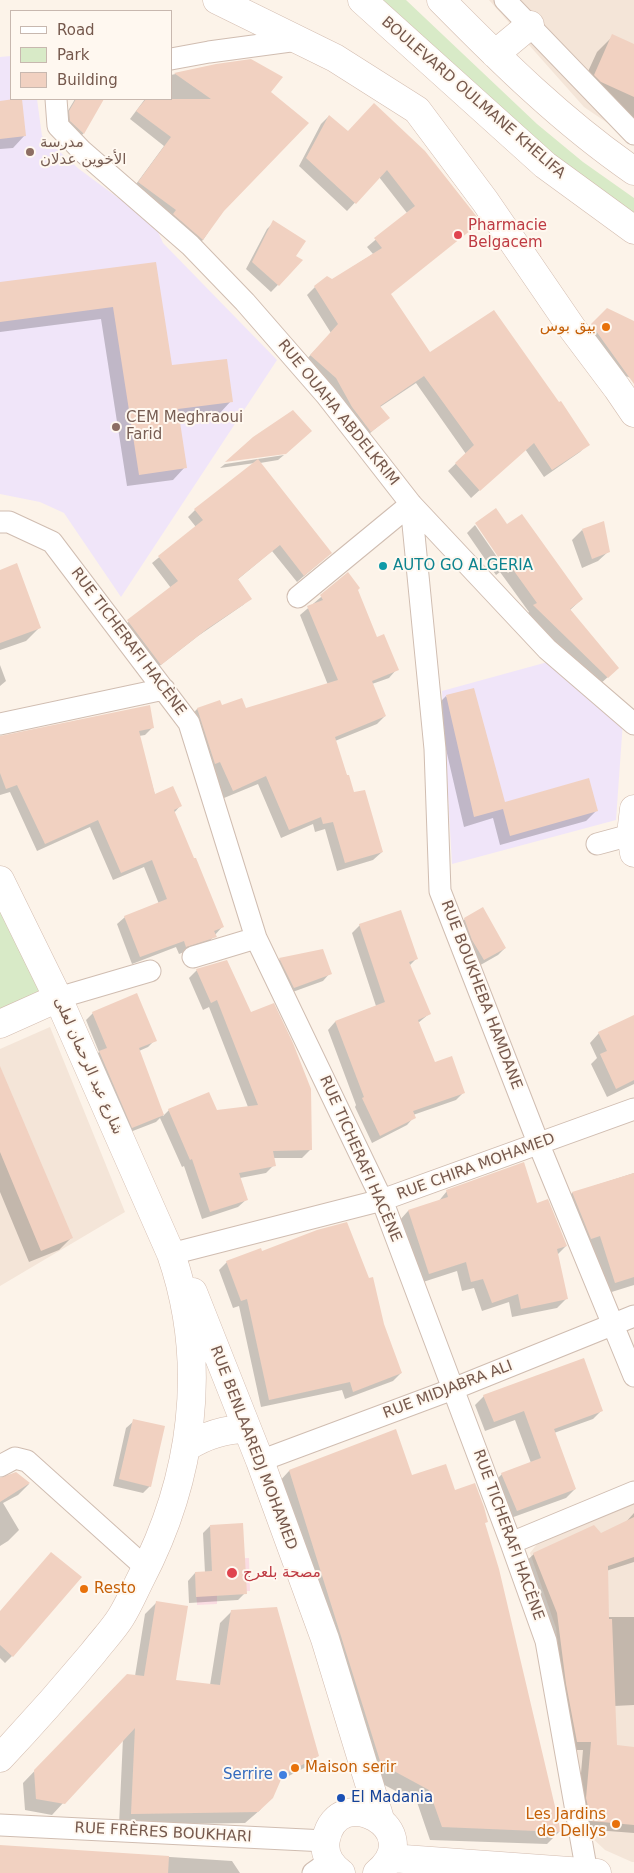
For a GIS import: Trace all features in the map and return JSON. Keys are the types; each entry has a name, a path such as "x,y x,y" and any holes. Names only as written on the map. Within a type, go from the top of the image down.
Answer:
{"main road":[{"path":"217,0 335,58 417,110 485,201 572,328 626,389 634,413"},
{"name":"BOULEVARD OULMANE KHELIFA","path":"362,0 545,165 634,230"},
{"path":"441,0 539,95 612,156 634,171"},
{"path":"495,54 530,25"},
{"name":"شارع عبد الرحمان لعلى","path":"0,880 58,998 171,1254"},
{"path":"0,1024 58,998"},
{"path":"0,1758 57,1697 121,1618 160,1539 171,1509 187,1447 191,1405 191,1363 187,1321 178,1274 171,1254"},
{"name":"RUE BENLAAREDJ MOHAMED","path":"171,1254 188,1279 260,1461 325,1639 380,1819 392,1837 393,1848 384,1866"},
{"path":"187,1447 216,1433 231,1429 247,1429"},
{"path":"327,1862 328,1831 342,1816 361,1812 371,1814 380,1819"},
{"path":"384,1866 597,1873"}],"street":[{"path":"505,0 634,134"},
{"path":"172,59 298,40"},
{"name":"RUE OUAHA ABDELKRIM","path":"56,100 58,126 82,151 190,245 245,302 326,395 411,504 547,649 634,724"},
{"path":"298,597 411,504"},
{"name":"RUE BOUKHEBA HAMDANE","path":"411,504 434,749 440,891 539,1145 634,1376"},
{"name":"RUE TICHERAFI HACÈNE","path":"0,522 9,522 52,542 189,723 256,938 382,1200 454,1389 546,1641 587,1873"},
{"path":"0,724 164,689"},
{"path":"598,844 633,833"},
{"path":"193,957 256,938"},
{"path":"58,998 150,971"},
{"name":"RUE CHIRA MOHAMED","path":"171,1254 382,1200 539,1145 634,1109"},
{"name":"RUE MIDJABRA ALI","path":"260,1461 454,1389 634,1316"},
{"path":"0,1466 15,1458 27,1461 146,1568"},
{"path":"511,1543 634,1492"},
{"name":"RUE FRÈRES BOUKHARI","path":"0,1825 327,1862"}],"shaded area":[{"path":"489,0 634,0 634,141 584,107"},
{"name":"CEM Meghraoui Farid","path":"10,56 10,100 37,100 42,136 79,169 155,225 163,243 277,360 121,597 64,513 40,502 0,494 0,57"},
{"path":"555,660 623,721 616,820 452,864 442,691"},
{"path":"50,1027 125,1212 0,1286 0,1049"},
{"path":"634,1500 634,1862 632,1862 605,1850 588,1834 568,1735 556,1628 530,1553 545,1534"},
{"name":"مصحة بلعرج","path":"249,1558 250,1591 217,1592 217,1604 197,1605 196,1589 214,1588 213,1559"}],"green space":[{"path":"381,0 406,0 537,124 583,162 634,198 634,216 561,165"},
{"path":"0,881 44,990 0,1009"}],"building":[{"path":"612,34 634,44 634,97 601,82 594,75"},
{"path":"251,59 283,77 271,92 309,123 224,211 203,240 173,214 176,210 138,182 171,137 136,111 145,100 211,99 174,73"},
{"path":"22,100 26,136 0,139 0,101"},
{"path":"75,100 103,100 84,134 70,121 69,111"},
{"path":"374,103 425,151 481,222 391,294 430,352 494,310 559,402 561,401 590,445 552,470 534,443 480,491 455,463 474,445 424,376 380,406 390,418 371,432 352,407 336,378 310,355 338,324 314,286 327,276 332,279 382,248 374,238 415,206 387,170 356,204 306,158 329,115 348,131"},
{"path":"273,220 306,241 296,256 303,260 279,286 252,262"},
{"path":"156,262 172,365 227,359 233,402 178,409 187,468 139,475 113,307 0,322 0,282"},
{"path":"607,308 634,321 634,384 591,324"},
{"path":"293,410 312,431 286,454 225,462 253,437"},
{"path":"258,459 332,553 304,576 280,545 238,579 252,599 207,629 161,665 127,620 178,581 158,556 203,520 194,509"},
{"path":"496,508 507,524 522,514 583,599 570,609 619,668 608,678 533,605 537,603 509,564 505,567 475,523"},
{"path":"604,521 610,552 592,559 582,529"},
{"path":"17,563 41,628 0,643 0,570"},
{"path":"348,572 360,588 358,590 377,637 384,634 399,670 372,681 386,716 335,737 354,792 365,790 383,852 345,863 333,822 323,824 321,817 289,830 266,776 233,791 220,762 215,764 197,708 220,700 222,705 242,698 246,708 338,680 307,606 323,600 320,595"},
{"path":"474,688 505,802 589,778 598,811 510,836 503,809 474,817 446,695"},
{"path":"150,705 154,728 139,731 155,794 173,786 182,806 174,810 224,927 214,931 217,937 186,947 184,941 140,957 124,916 167,899 152,860 121,873 98,820 45,844 17,785 6,789 0,773 0,736"},
{"path":"483,907 506,948 484,960 472,940 464,918"},
{"path":"401,910 418,959 409,962 431,1014 418,1020 435,1062 452,1056 465,1093 413,1111 416,1118 380,1136 362,1098 364,1097 335,1021 385,1002 359,924"},
{"path":"323,949 332,974 294,988 279,958"},
{"path":"227,960 251,1012 274,1003 293,1043 311,1089 312,1150 273,1151 276,1166 239,1173 248,1200 210,1212 192,1159 190,1160 168,1109 209,1092 217,1110 258,1105 217,1000 211,1003 196,969"},
{"path":"137,993 157,1041 139,1048 164,1115 132,1128 99,1051 107,1048 92,1012"},
{"path":"634,1015 634,1080 616,1089 600,1054 607,1051 598,1032"},
{"path":"0,1066 73,1238 41,1251 0,1152"},
{"path":"524,1162 537,1203 548,1199 567,1246 557,1249 568,1299 521,1309 518,1294 492,1303 483,1279 471,1282 466,1262 429,1274 408,1210 448,1197 446,1190"},
{"path":"634,1173 634,1277 615,1283 600,1236 591,1239 572,1192"},
{"path":"347,1222 369,1278 373,1277 384,1324 402,1373 353,1392 350,1382 269,1400 247,1299 241,1301 226,1261 261,1248 262,1251 317,1230"},
{"path":"584,1358 603,1411 554,1429 576,1489 517,1511 501,1473 541,1458 524,1411 494,1422 483,1395"},
{"path":"133,1419 165,1426 151,1487 119,1479"},
{"path":"396,1429 412,1475 446,1464 455,1490 475,1483 488,1522 485,1523 499,1569 561,1832 442,1827 429,1790 381,1764 289,1470"},
{"path":"16,1472 30,1483 0,1502 0,1478"},
{"path":"634,1517 634,1557 608,1566 609,1619 612,1619 617,1745 634,1747 634,1825 591,1821 586,1798 591,1742 577,1742 566,1684 557,1613 533,1553 594,1525 601,1533"},
{"path":"243,1523 247,1594 196,1597 195,1572 212,1571 210,1525"},
{"path":"51,1552 82,1577 13,1657 0,1645 0,1611"},
{"path":"156,1601 188,1606 176,1680 220,1685 231,1610 277,1607 319,1756 283,1775 273,1798 258,1812 131,1814 135,1728 65,1804 36,1799 34,1770 127,1674 144,1676"},
{"path":"0,1845 169,1856 168,1873 0,1873"}],"place":[{"name":"مدرسة الأخوين عدلان","path":"30,152"},
{"name":"Pharmacie Belgacem","path":"458,235"},
{"name":"بيق بوس","path":"606,327"},
{"name":"CEM Meghraoui Farid","path":"116,427"},
{"name":"AUTO GO ALGERIA","path":"383,566"},
{"name":"مصحة بلعرج","path":"232,1573"},
{"name":"Resto","path":"84,1589"},
{"name":"Maison serir","path":"295,1768"},
{"name":"Serrire","path":"283,1775"},
{"name":"El Madania","path":"341,1798"},
{"name":"Les Jardins de Dellys","path":"616,1824"}]}
